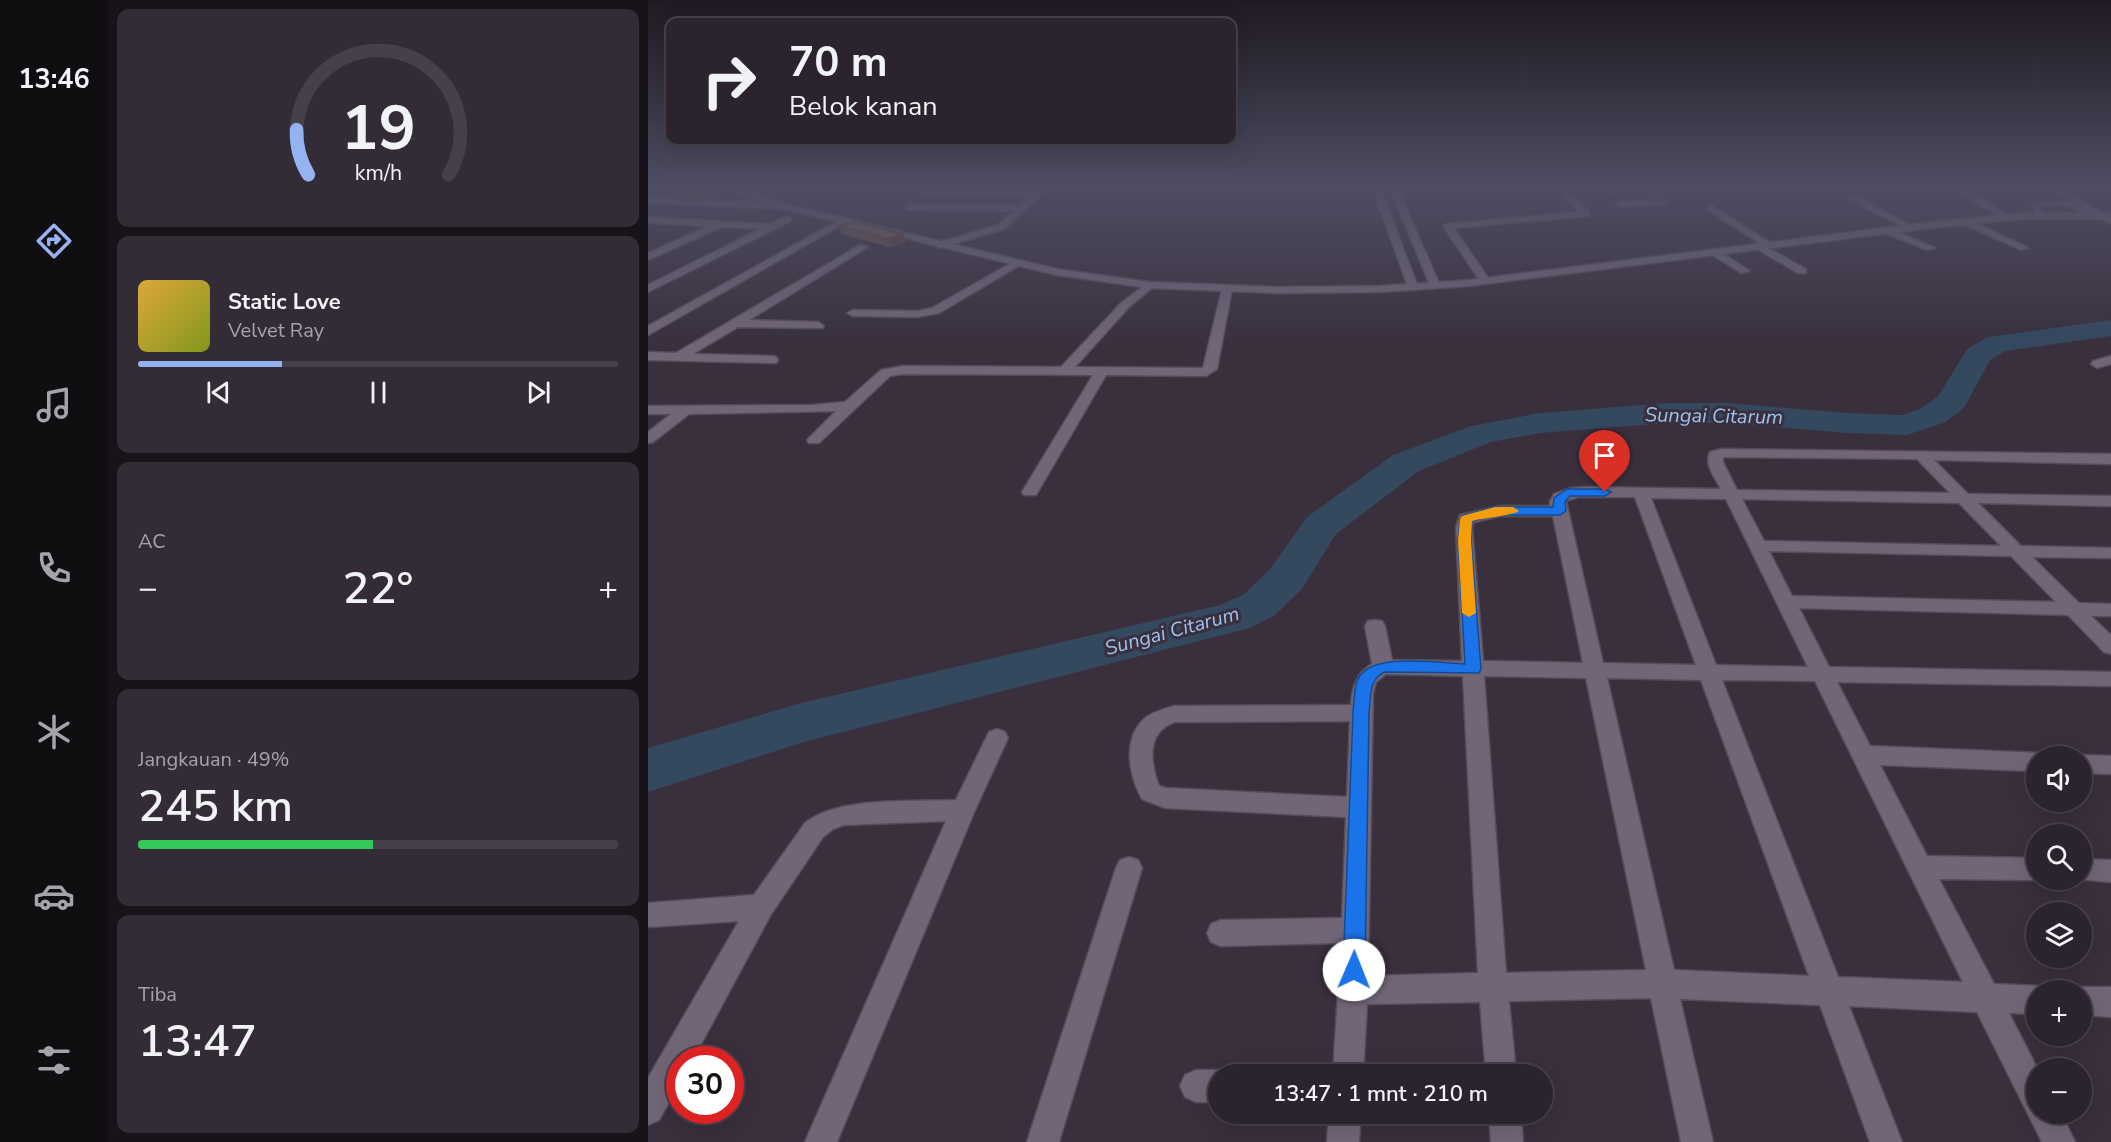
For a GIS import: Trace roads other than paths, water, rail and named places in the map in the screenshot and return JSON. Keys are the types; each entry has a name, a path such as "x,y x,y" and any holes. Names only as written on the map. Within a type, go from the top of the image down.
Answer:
{"street":[{"path":"648,257 685,240"},
{"path":"729,240 745,241"},
{"path":"648,331 810,240"},
{"path":"922,240 1017,264 1119,282 1227,289 1347,290 1486,282 1810,240"},
{"path":"940,245 956,240"},
{"path":"1395,240 1413,287"},
{"path":"1415,240 1435,285"},
{"path":"1458,240 1486,282"},
{"path":"1755,240 1802,272"},
{"path":"1911,240 1930,248"},
{"path":"2007,240 2024,248"},
{"path":"648,289 745,241"},
{"path":"680,356 863,247"},
{"path":"1714,252 1745,271"},
{"path":"853,314 917,314 935,311 1017,264"},
{"path":"1405,267 1426,266"},
{"path":"1065,371 1118,312 1149,285"},
{"path":"814,440 881,376 894,371 1209,371 1227,289"},
{"path":"648,323 669,320"},
{"path":"736,323 818,326"},
{"path":"648,356 772,360"},
{"path":"2097,364 2111,360"},
{"path":"1030,492 1101,372"},
{"path":"648,410 813,409 849,406"},
{"path":"648,439 685,410"},
{"path":"2026,1079 1715,462 1715,455 1722,453 1921,455 2111,459"},
{"path":"1921,455 2111,647"},
{"path":"1697,1142 1558,501 1567,493 1641,493 2111,501"},
{"path":"1641,493 1886,1142"},
{"path":"1500,1064 1464,540 1466,519 1495,511 1560,511"},
{"path":"1758,546 2111,553"},
{"path":"1786,602 2111,610"},
{"path":"1375,626 1383,667"},
{"path":"1349,1064 1361,713 1365,681 1371,672 1383,667 2111,679"},
{"path":"1359,808 1165,798 1150,792 1144,777 1140,751 1148,728 1155,721 1174,714 1361,713"},
{"path":"821,1142 963,810 998,738"},
{"path":"1863,755 2026,762"},
{"path":"2092,764 2111,765"},
{"path":"648,1109 657,1080 761,907 814,830 825,821 844,815 963,810"},
{"path":"1918,867 2026,869"},
{"path":"1043,1142 1129,868"},
{"path":"2092,870 2111,871"},
{"path":"648,915 761,907"},
{"path":"1221,933 1355,930"},
{"path":"1353,990 1664,984 2026,1000"},
{"path":"2092,1001 2111,1002"},
{"path":"1343,1142 1344,1124"},
{"path":"1506,1124 1508,1142"},
{"path":"2050,1124 2059,1142"}],"waterway":[{"name":"Sungai Citarum","path":"648,770 801,723 1234,617 1259,605 1286,579 1321,526 1406,463 1483,433 1540,423 1668,413 1726,413 1847,423 1907,425 1934,415 1952,401 1978,355 1998,343 2111,328"}]}
